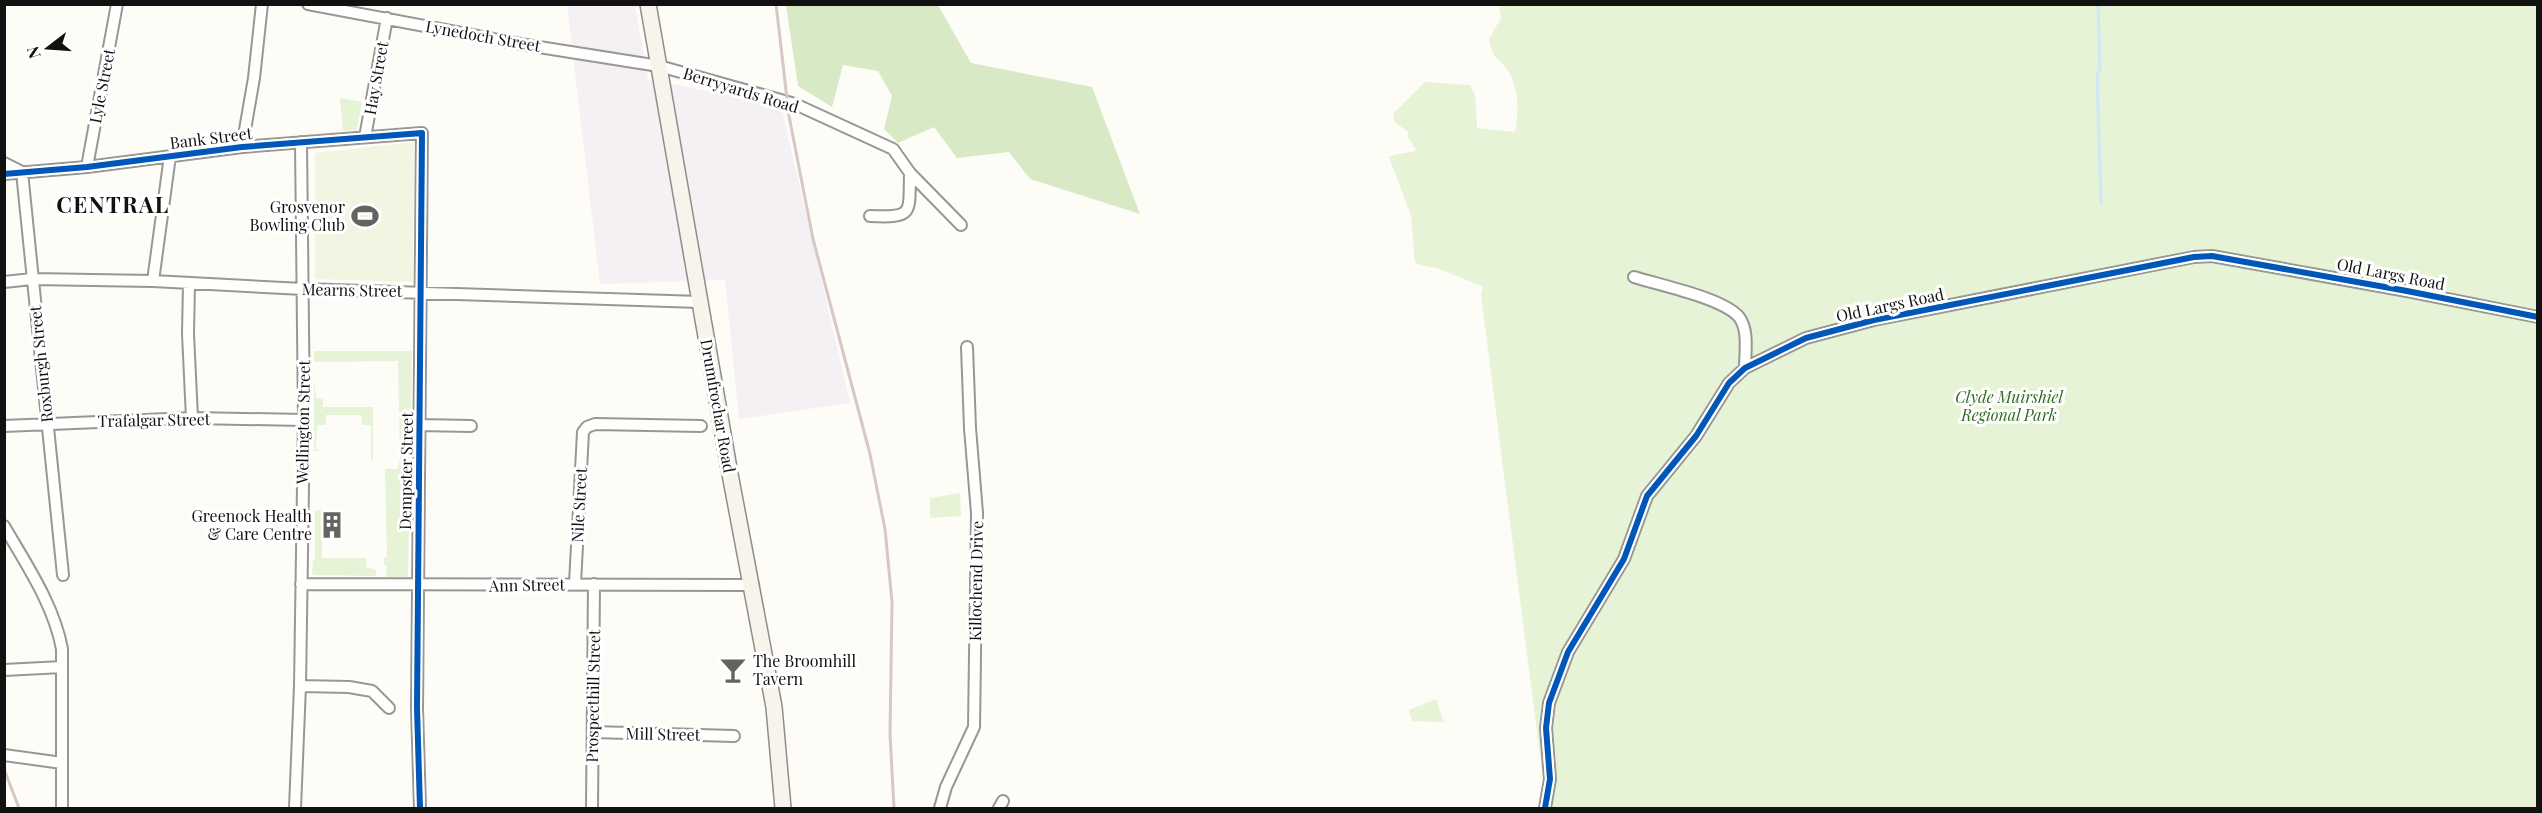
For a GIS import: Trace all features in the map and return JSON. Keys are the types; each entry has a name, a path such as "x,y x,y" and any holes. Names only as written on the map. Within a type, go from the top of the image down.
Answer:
{"main road":[{"name":"Drumfrochar Road","path":"648,4 730,474 753,585 774,707 783,808"}],"street":[{"name":"Lyle Street","path":"87,167 117,4"},
{"path":"242,147 254,78 262,4"},
{"name":"Lynedoch Street","path":"308,4 520,44 659,66"},
{"name":"Hay Street","path":"365,137 387,18"},
{"name":"Berryyards Road","path":"659,66 795,104 893,149 910,173 961,225"},
{"name":"Bank Street","path":"4,174 87,167 242,147 422,133"},
{"name":"Dempster Street","path":"420,808 417,708 422,133"},
{"name":"Wellington Street","path":"295,808 300,686 304,420 301,142"},
{"path":"153,281 170,156"},
{"path":"4,163 22,172"},
{"name":"Roxburgh Street","path":"22,172 63,575"},
{"path":"870,216 899,217 904,214 909,205 910,173"},
{"name":"Old Largs Road","path":"1545,808 1550,779 1546,728 1549,703 1568,652 1624,559 1647,496 1696,436 1729,383 1745,368 1806,338 1874,320 2194,257 2229,258 2538,317"},
{"path":"1634,278 1724,304 1740,318 1745,331 1745,368"},
{"name":"Mearns Street","path":"4,282 32,279 153,281 303,289 421,291 700,302"},
{"path":"189,284 188,334 192,418"},
{"name":"Killochend Drive","path":"940,808 946,787 974,727 977,513 967,347"},
{"name":"Trafalgar Street","path":"4,426 192,418 304,420"},
{"name":"Nile Street","path":"575,584 583,432 587,427 595,424 701,426"},
{"path":"420,425 471,426"},
{"path":"4,526 54,620 62,649 62,808"},
{"name":"Ann Street","path":"301,584 753,585"},
{"name":"Prospecthill Street","path":"592,808 594,584"},
{"path":"4,670 62,667"},
{"path":"300,686 349,687 372,691 389,708"},
{"name":"Mill Street","path":"592,732 734,735"},
{"path":"9,755 62,763"}],"shaded area":[{"path":"567,5 635,5 648,79 781,106 850,403 739,419 725,280 600,284"}],"green space":[{"name":"Clyde Muirshiel Regional Park","path":"1856,4 1857,6 1862,4 2537,5 2537,808 1553,808 1545,795 1481,295 1483,287 1440,269 1415,262 1411,216 1389,157 1416,150 1407,136 1409,133 1395,122 1393,114 1425,82 1470,85 1475,95 1477,128 1515,132 1517,109 1514,85 1505,66 1495,56 1489,39 1501,18 1499,5"},
{"path":"786,5 938,5 971,63 1092,87 1140,214 1030,179 1009,152 957,158 934,127 898,143 884,129 892,96 878,71 843,65 832,107 798,86"},
{"path":"340,98 362,102 357,130 343,131"},
{"name":"Grosvenor Bowling Club","path":"414,142 413,282 315,279 315,153"},
{"path":"314,351 412,351 408,577 386,577 387,567 384,564 384,558 387,557 385,469 397,469 400,460 398,361 314,362"},
{"path":"314,380 316,398 323,399 323,407 373,407 373,459 371,459 371,425 362,425 361,415 326,415 326,425 317,425 316,449 325,450 314,451"},
{"path":"960,493 961,516 930,518 930,498"},
{"path":"322,510 322,558 366,558 366,567 376,570 376,576 312,575 315,559 315,511"},
{"path":"1436,699 1444,722 1412,721 1409,710"}],"waterway":[{"path":"2098,4 2100,69 2097,75 2101,202"}],"railway":[{"path":"776,4 789,116 813,239 870,454 885,529 892,602 890,734 894,808"},
{"path":"4,769 19,808"}],"cycle path":[{"path":"4,174 87,167 242,147 422,133 417,708 420,808"},
{"path":"1545,808 1550,779 1546,728 1549,703 1568,652 1624,559 1647,496 1696,436 1729,383 1745,368 1806,338 1874,320 2194,257 2212,256 2538,317"}],"place":[{"name":"Grosvenor Bowling Club","path":"365,216"},
{"name":"Greenock Health & Care Centre","path":"332,525"},
{"name":"The Broomhill Tavern","path":"733,670"}],"district":[{"name":"CENTRAL","path":"113,205"}]}
